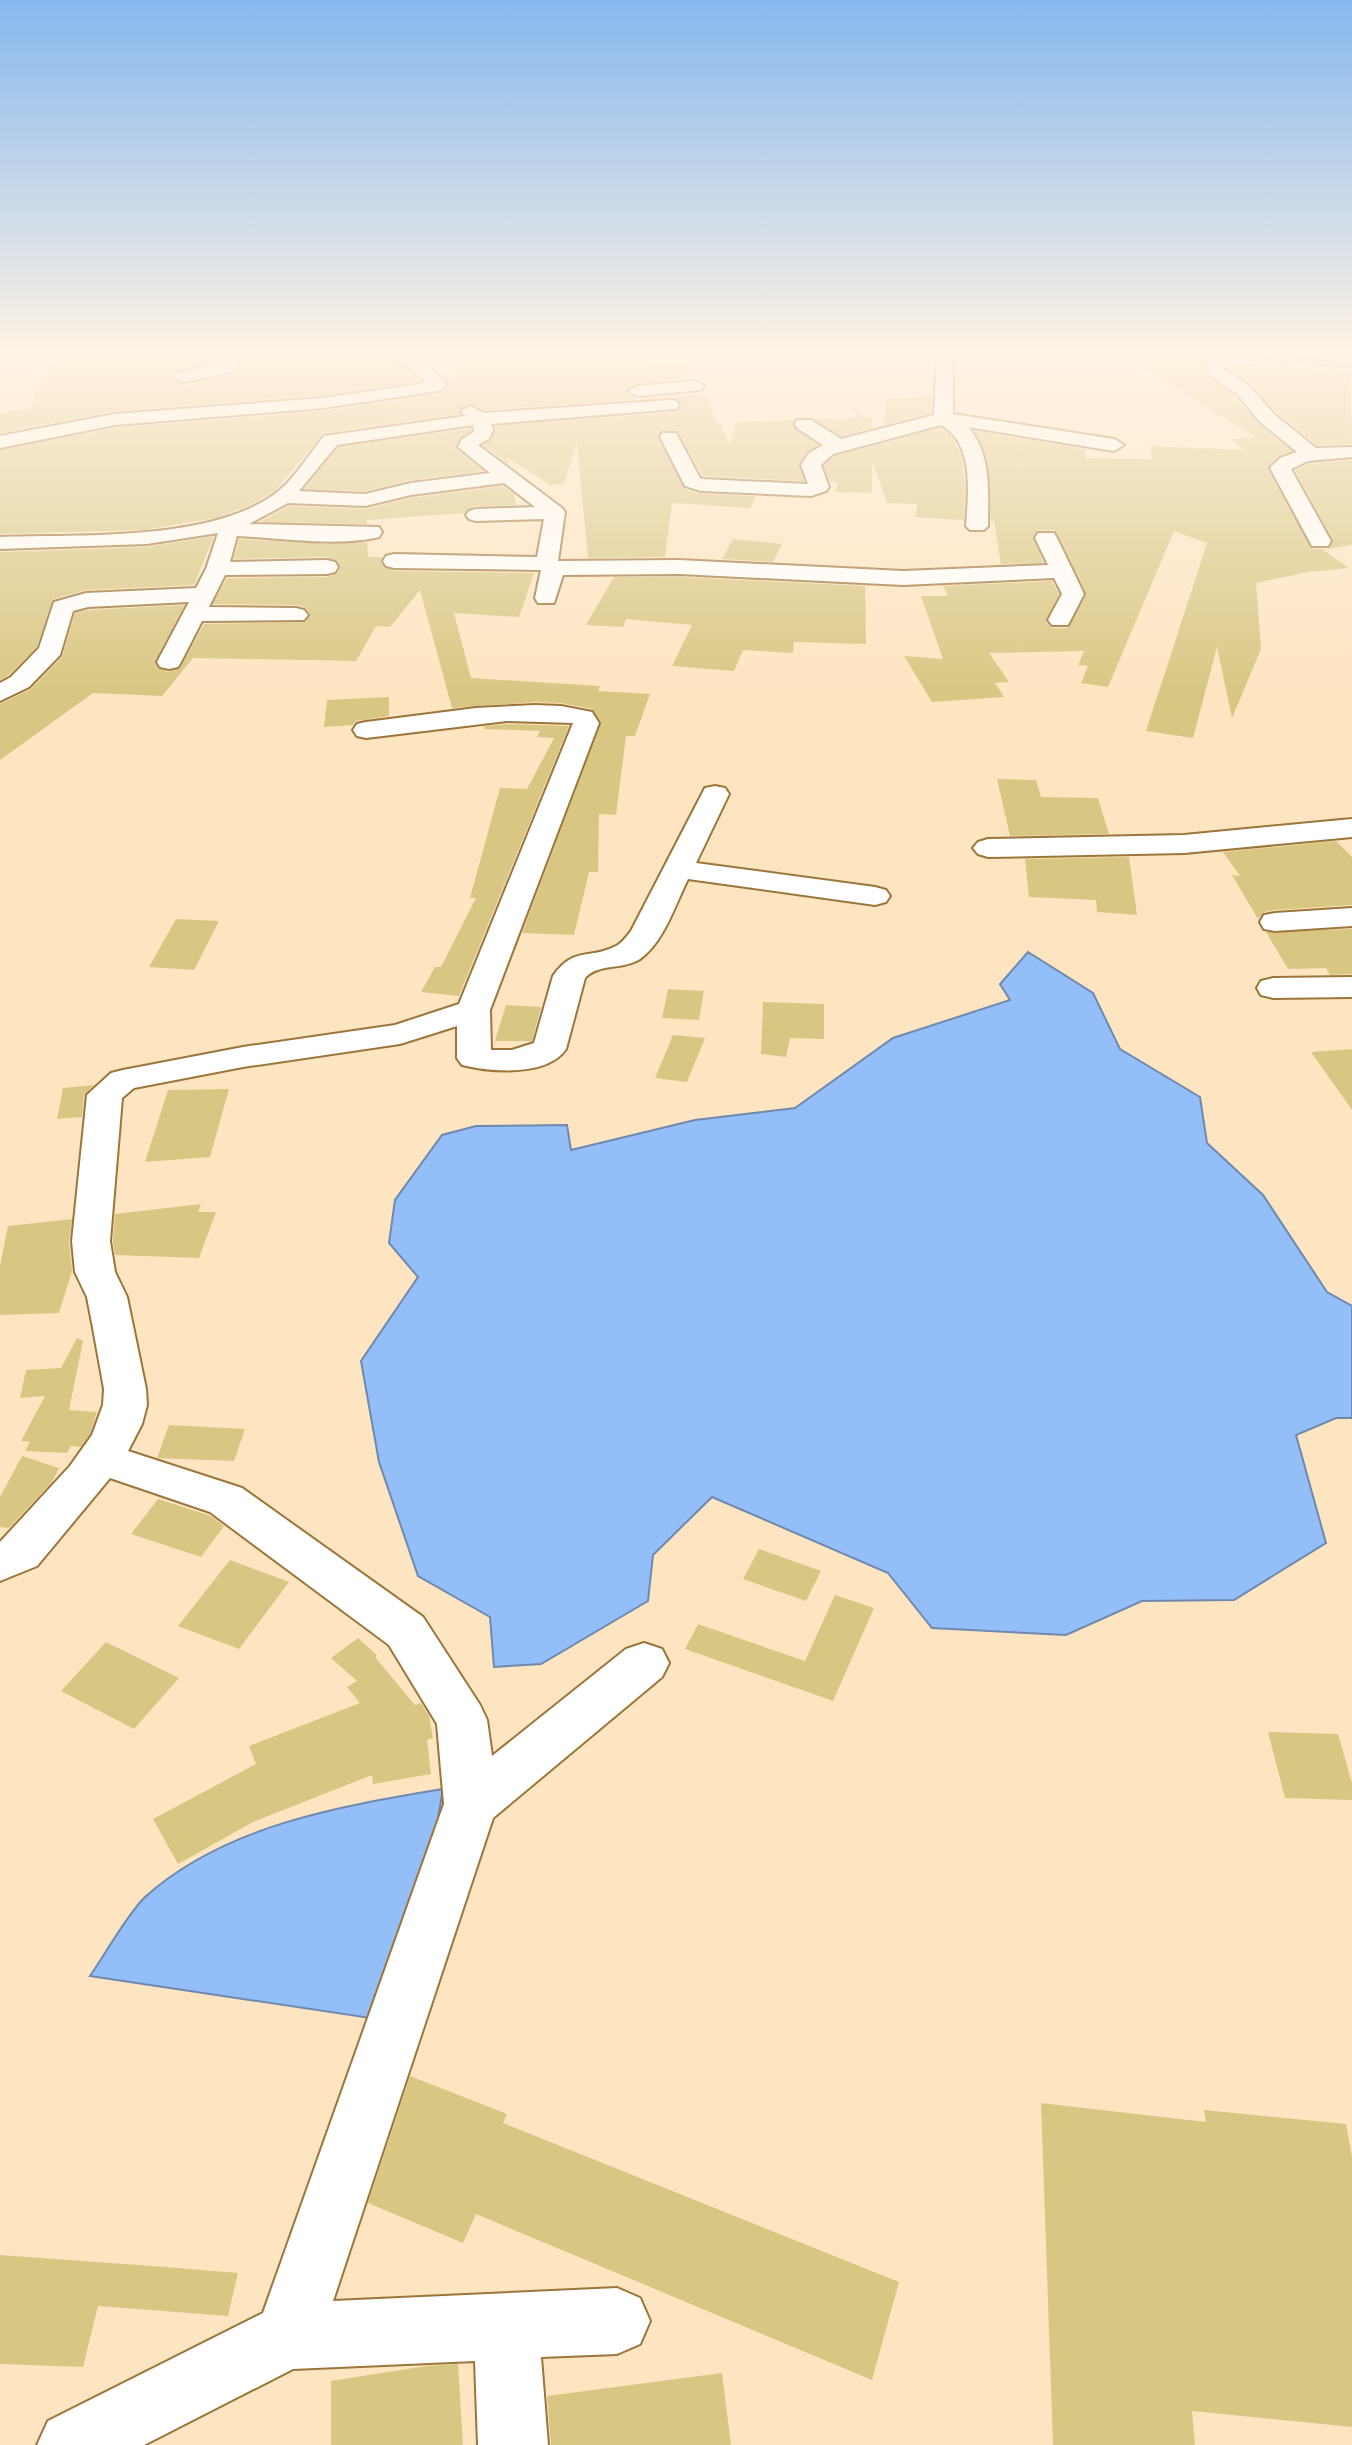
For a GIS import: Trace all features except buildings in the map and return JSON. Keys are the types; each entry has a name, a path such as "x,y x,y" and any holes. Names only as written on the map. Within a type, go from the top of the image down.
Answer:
{"street":[{"path":"0,543 147,538 233,524 284,497 309,466"},
{"path":"493,466 529,490 555,512"},
{"path":"684,466 692,482 701,485 811,490 819,488 811,466"},
{"path":"976,466 977,526"},
{"path":"1282,466 1280,468 1320,541"},
{"path":"284,497 348,500 385,497 411,489 446,494 507,477"},
{"path":"342,534 348,500"},
{"path":"476,515 555,512"},
{"path":"546,598 555,512"},
{"path":"233,524 236,530 342,534 372,532"},
{"path":"169,662 217,569 233,524"},
{"path":"1046,538 1073,594 1060,620"},
{"path":"394,561 679,567 903,578 947,578 1037,570 1064,572"},
{"path":"217,569 327,568"},
{"path":"7,685 51,650 62,607 86,600 198,604 296,615"},
{"path":"366,730 511,714 570,713 583,717 586,723 473,1010 474,1058 500,1064 528,1059 549,1049 569,976 579,965 628,953 645,935 715,794"},
{"path":"988,848 1184,844 1352,828"},
{"path":"677,869 875,896"},
{"path":"1275,922 1352,917"},
{"path":"1273,988 1352,987"},
{"path":"0,1563 20,1553 86,1478 120,1424 125,1405 125,1389 114,1328 107,1297 95,1272 91,1241 105,1095 123,1080 243,1057 400,1034 473,1010"},
{"path":"100,1458 226,1500 406,1631 462,1720 471,1804 288,2336"},
{"path":"471,1804 644,1663"},
{"path":"72,2445 288,2336 617,2321"},
{"path":"506,2326 513,2445"}],"water":[{"path":"1028,952 1093,993 1120,1049 1200,1097 1207,1143 1263,1195 1327,1292 1352,1306 1352,1418 1336,1418 1296,1435 1326,1543 1234,1600 1142,1601 1066,1635 932,1628 888,1573 712,1497 653,1555 648,1601 541,1664 494,1667 490,1617 418,1576 379,1462 361,1361 418,1277 389,1243 395,1200 442,1135 476,1126 567,1125 571,1150 695,1120 795,1108 893,1038 1010,1000 1000,984"},
{"path":"443,1789 431,1859 370,2018 90,1976 138,1904 177,1872 211,1852 286,1822 365,1803"}]}
